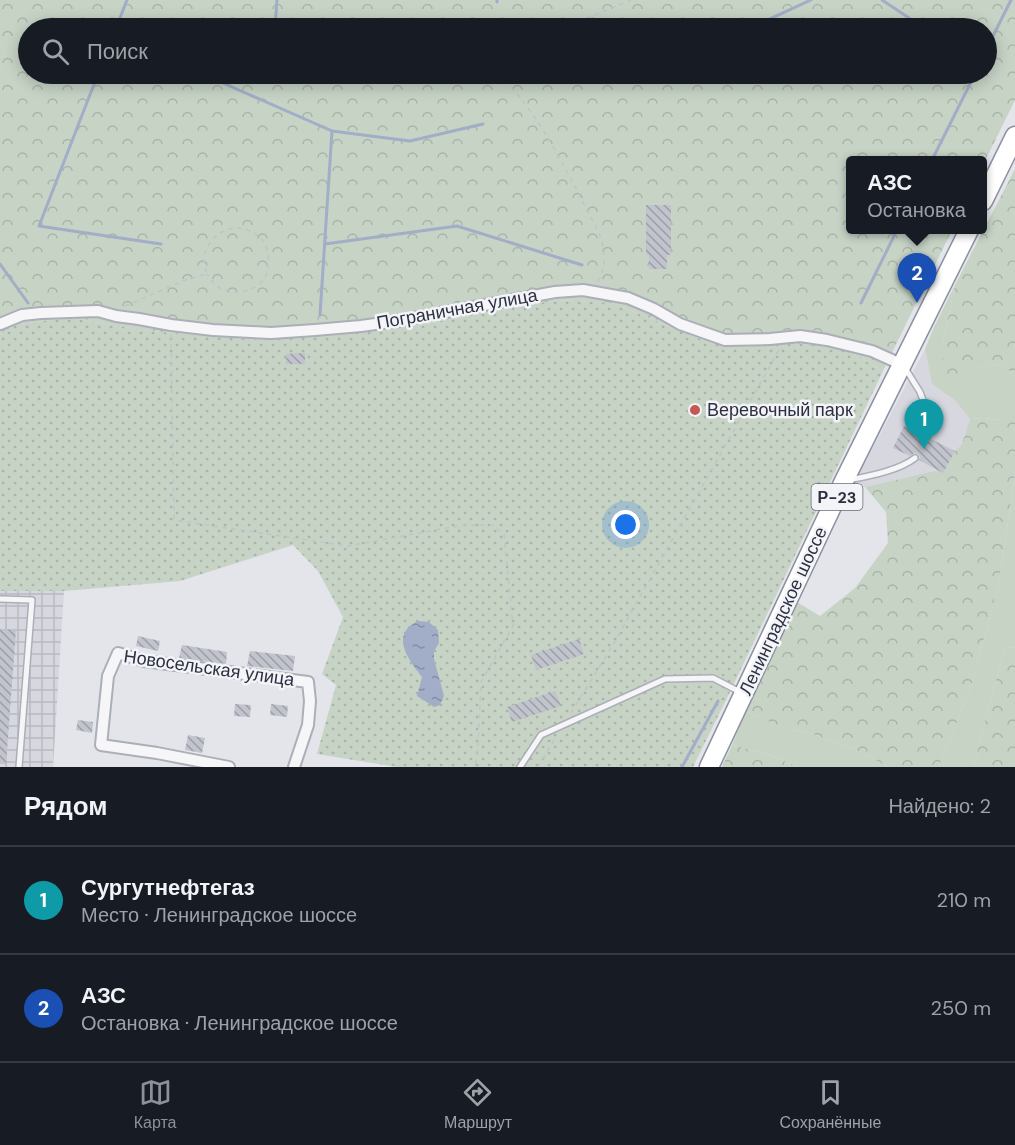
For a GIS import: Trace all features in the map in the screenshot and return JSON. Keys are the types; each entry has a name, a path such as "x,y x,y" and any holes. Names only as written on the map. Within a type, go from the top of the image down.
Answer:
{"highway":[{"path":"987,193 1015,136"},
{"name":"Ленинградское шоссе","path":"709,767 844,481 967,234"}],"street":[{"name":"Пограничная улица","path":"0,324 22,315 98,311 171,325 271,333 335,329 397,321 555,292 583,290 628,298 680,324 725,340 800,336 835,341 872,351 903,364"},
{"name":"Новосельская улица","path":"229,767 101,745 108,676 118,653 144,661 308,682 310,701 308,725 294,767"}],"lane":[{"path":"903,364 920,392 932,424 927,437"},
{"path":"844,481 909,464 915,458"},
{"path":"0,599 32,600 19,767"},
{"path":"520,767 542,735 665,679 713,678 744,693"}],"path":[{"path":"587,18 631,0"},
{"path":"508,84 520,97 544,134 571,180 604,247 603,273 595,284 583,290"},
{"path":"229,228 247,229 263,240 269,254 267,274 258,285 241,293 223,290 214,284 207,274 204,260 208,244 218,234 229,228"},
{"path":"121,308 188,279 207,274"},
{"path":"171,325 174,520 348,546 463,525 493,525 504,535 513,626 482,682 475,767"},
{"path":"567,719 614,643 786,337"},
{"path":"538,767 555,738"}],"shaded area":[{"path":"925,349 932,384 956,401 970,419 962,444 955,451 943,473 937,470 865,487 854,484"},
{"path":"0,591 64,591 53,767 0,767"}],"green space":[{"path":"0,0 1015,0 1015,100 987,157 846,156 846,234 950,234 883,371 843,347 708,342 612,303 557,300 420,325 261,340 149,331 70,318 17,324 0,334"},
{"path":"1015,169 1015,377 1003,364 974,368 957,394 942,383 942,347 955,285 981,234 987,234 987,223"},
{"path":"955,285 942,347 973,368 1003,364 1015,377 1015,404 999,420 970,419 956,401 932,384 925,349"},
{"path":"557,300 612,303 708,342 843,347 883,371 693,767 397,767 317,754 336,685 322,674 343,617 318,571 293,545 180,581 64,591 0,591 0,334 17,324 70,318 149,331 261,340 420,325"},
{"path":"1015,403 1015,474 999,583 971,686 939,767 888,767 861,752 813,734 778,726 746,711 797,602 820,616 855,588 888,543 886,512 865,487 938,470 943,472 955,451 962,444 970,419 999,420"},
{"path":"1015,474 1015,648 1005,647 973,767 939,767 971,686 999,583"},
{"path":"1005,647 1015,648 1015,767 973,767"},
{"path":"746,711 778,726 813,734 861,752 888,767 799,767 767,754 732,745"},
{"path":"732,745 767,754 799,767 722,767"}],"water":[{"path":"419,621 429,622 438,630 439,643 434,651 434,659 444,696 440,705 434,707 417,696 422,677 404,648 403,641 407,629"}],"building":[{"path":"646,205 671,205 671,255 667,255 667,269 649,269 649,255 646,255"},
{"path":"305,353 305,364 286,364 286,354"},
{"path":"904,426 923,435 922,438 925,441 928,442 931,439 955,451 943,473 919,460 918,454 914,453 910,456 893,448"},
{"path":"0,629 16,630 6,764 0,764"},
{"path":"138,636 160,641 158,651 136,646"},
{"path":"579,639 584,654 536,670 531,655"},
{"path":"182,645 227,652 226,664 179,658"},
{"path":"250,651 295,656 293,671 247,666"},
{"path":"555,691 561,706 512,722 507,707"},
{"path":"235,704 251,705 250,717 234,716"},
{"path":"271,704 288,706 287,717 270,715"},
{"path":"78,720 93,722 92,733 76,730"},
{"path":"188,735 205,738 202,753 185,750"}],"waterway":[{"path":"120,18 127,0"},
{"path":"276,18 277,0"},
{"path":"772,18 811,0"},
{"path":"882,0 909,18"},
{"path":"997,28 1011,0"},
{"path":"94,84 39,226 161,244"},
{"path":"225,84 332,131 410,141 483,124"},
{"path":"934,156 970,84"},
{"path":"320,315 332,131"},
{"path":"325,244 457,226 582,265"},
{"path":"861,303 895,234"},
{"path":"0,264 28,303"},
{"path":"682,767 718,701"}],"place":[{"name":"АЗС","path":"917,303"},
{"name":"Веревочный парк","path":"695,410"},
{"name":"Сургутнефтегаз","path":"924,449"}]}
